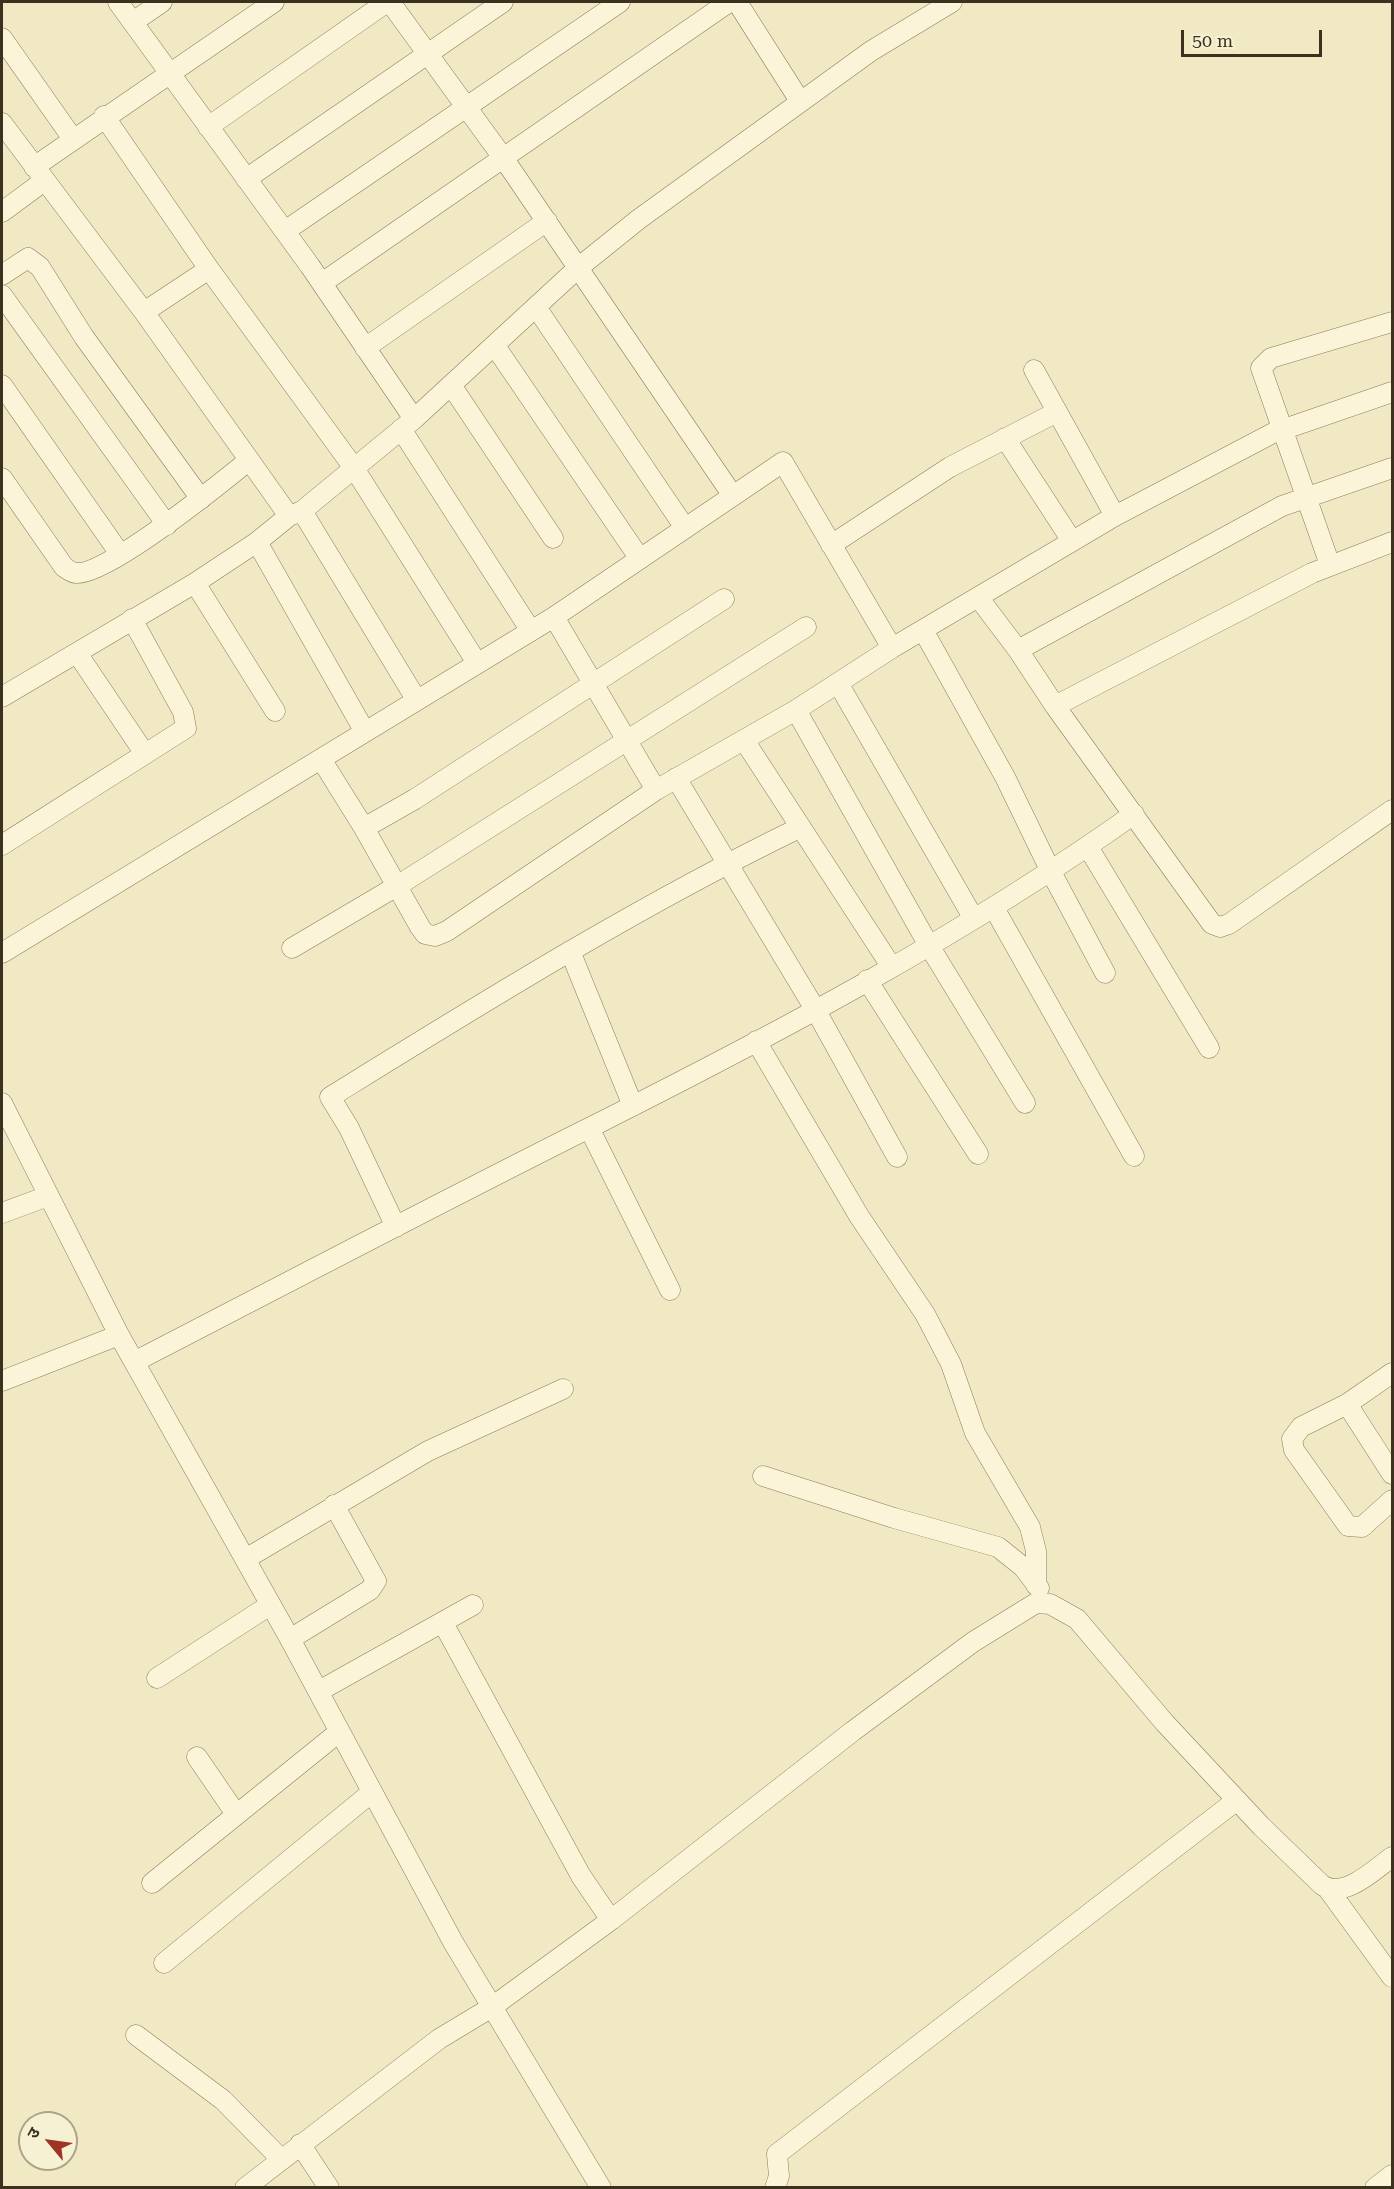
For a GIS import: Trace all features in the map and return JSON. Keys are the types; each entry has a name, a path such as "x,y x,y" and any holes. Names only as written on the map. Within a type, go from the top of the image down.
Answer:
{"street":[{"path":"118,2 285,231 365,348 531,631"},
{"path":"133,22 162,2"},
{"path":"2,212 73,138 274,2"},
{"path":"208,127 388,2 504,159 733,496"},
{"path":"246,179 503,2"},
{"path":"285,231 620,2"},
{"path":"322,284 729,2"},
{"path":"737,2 800,101"},
{"path":"2,697 195,584 257,542 408,424 578,268 648,212 800,101 889,40 952,2"},
{"path":"2,38 73,138"},
{"path":"104,116 209,269 354,468 477,663"},
{"path":"2,123 144,312 248,461 296,513 416,699"},
{"path":"365,348 547,221"},
{"path":"2,275 28,258 40,267 84,337 201,499"},
{"path":"144,312 209,269"},
{"path":"2,296 167,525"},
{"path":"536,307 685,528"},
{"path":"1330,565 1261,368 1270,358 1392,322"},
{"path":"495,346 640,559"},
{"path":"1034,370 1115,516"},
{"path":"2,385 120,554"},
{"path":"451,385 553,537"},
{"path":"321,759 425,934 435,936 447,931 656,790 796,710 892,648 1115,516 1243,447 1282,430 1392,392"},
{"path":"831,545 950,467 1057,412"},
{"path":"1005,438 1072,541"},
{"path":"2,478 69,571 76,573 89,571 167,525 248,461"},
{"path":"2,953 416,699 555,617 783,462 892,648"},
{"path":"1018,650 1262,516 1307,496 1392,468"},
{"path":"257,542 365,732"},
{"path":"1055,706 1330,565 1392,542"},
{"path":"195,584 275,711"},
{"path":"978,597 1212,924 1220,927 1392,810"},
{"path":"364,828 423,794 724,599"},
{"path":"555,617 656,790"},
{"path":"2,845 180,734 186,728 187,721 132,619"},
{"path":"292,948 397,886 806,627"},
{"path":"923,630 1005,777 1051,872 1105,973"},
{"path":"77,653 145,754"},
{"path":"838,683 974,919"},
{"path":"796,710 928,944 1025,1103"},
{"path":"744,740 891,966"},
{"path":"676,778 815,1009 897,1157"},
{"path":"135,1360 633,1106 815,1009 994,908 1051,872 1134,814"},
{"path":"396,1227 349,1128 330,1097 570,951 727,863 801,827"},
{"path":"1088,847 1209,1048"},
{"path":"994,908 1134,1156"},
{"path":"570,951 633,1106"},
{"path":"867,980 978,1154"},
{"path":"756,1041 859,1216 925,1314 951,1364 975,1433 1030,1527 1036,1551 1036,1585"},
{"path":"2,1102 10,1138 48,1196 119,1335 247,1558 371,1793 492,2007 601,2187"},
{"path":"589,1128 670,1290"},
{"path":"2,1213 48,1196"},
{"path":"2,1381 119,1335"},
{"path":"1392,1373 1347,1404 1295,1432 1292,1439 1294,1449 1348,1526 1362,1527 1392,1500"},
{"path":"247,1558 428,1451 563,1389"},
{"path":"1347,1404 1392,1474"},
{"path":"764,1476 894,1518 998,1547 1011,1556 1050,1604 1077,1619 1164,1722 1312,1877 1328,1889 1392,1977"},
{"path":"290,1639 370,1590 376,1581 334,1505"},
{"path":"248,2186 439,2039 492,2007 611,1920 853,1731 973,1642 1021,1610 1036,1604 1050,1604"},
{"path":"156,1678 270,1605"},
{"path":"319,1691 473,1605"},
{"path":"443,1623 581,1876 611,1920"},
{"path":"152,1883 339,1732"},
{"path":"197,1757 236,1814"},
{"path":"164,1963 371,1793"},
{"path":"774,2187 779,2176 777,2154 1237,1800"},
{"path":"1328,1889 1352,1884 1392,1857"},
{"path":"136,2035 223,2100 281,2159"},
{"path":"300,2144 329,2187"},
{"path":"1375,2187 1392,2175"}]}
